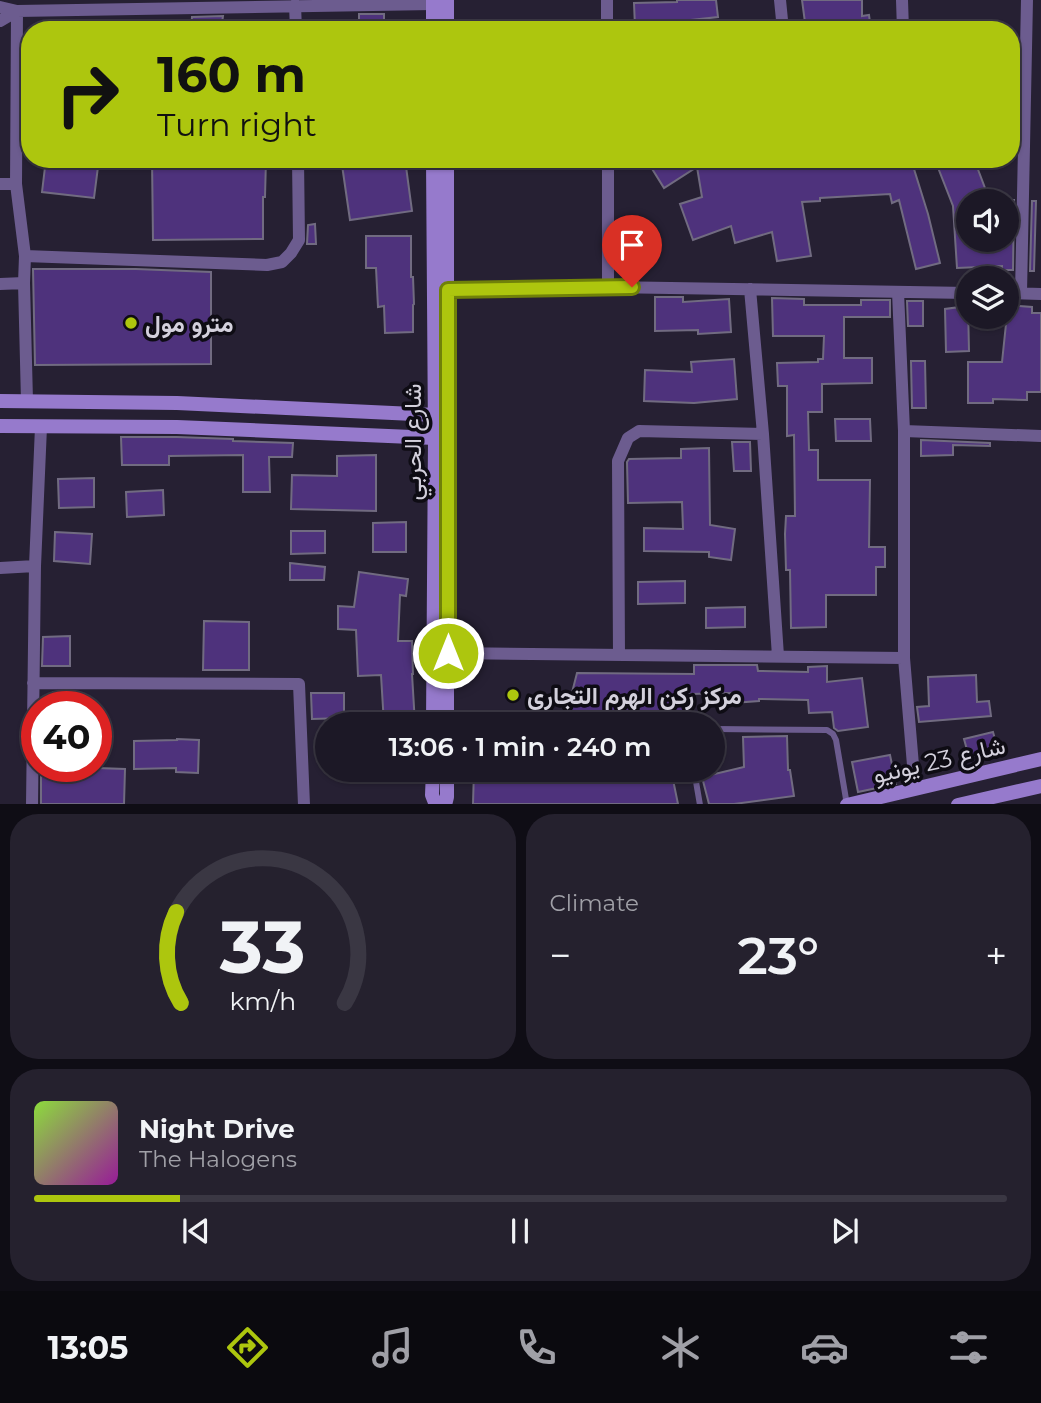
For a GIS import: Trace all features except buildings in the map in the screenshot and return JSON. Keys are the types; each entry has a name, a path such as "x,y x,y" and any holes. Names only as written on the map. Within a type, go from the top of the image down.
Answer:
{"street":[{"path":"607,0 607,21"},
{"path":"780,0 782,21"},
{"path":"902,0 903,21"},
{"path":"1027,0 1021,293 1041,294"},
{"path":"0,7 17,11 137,5 437,1"},
{"path":"434,21 437,1"},
{"path":"437,1 444,21"},
{"path":"287,4 293,21"},
{"path":"0,20 17,11"},
{"path":"17,11 21,88"},
{"path":"21,143 16,184 26,256 24,283 27,401"},
{"path":"26,256 267,265 282,262 299,240 298,168"},
{"name":"شارع الحربي","path":"433,168 433,712"},
{"name":"شارع الحربي","path":"447,168 447,712"},
{"path":"608,168 608,287"},
{"path":"0,184 16,184"},
{"path":"0,285 24,283"},
{"path":"448,290 608,287 956,293"},
{"path":"750,289 778,656"},
{"path":"898,292 904,431 904,658 915,789"},
{"path":"0,401 177,402 435,415"},
{"path":"177,402 177,427"},
{"path":"0,426 177,427 435,438"},
{"path":"32,804 35,566 41,427"},
{"path":"904,431 1041,436"},
{"path":"619,655 618,461 628,438 639,432 763,434"},
{"path":"0,568 35,566"},
{"path":"448,653 904,658"},
{"path":"33,683 299,684 304,804"},
{"name":"شارع 23 يونيو","path":"847,804 1041,759"},
{"path":"1018,764 1033,769 1041,768"},
{"path":"433,782 432,795 436,804"},
{"path":"445,804 447,782"},
{"path":"958,804 1041,786"}],"lane":[{"path":"725,729 827,730 836,740 847,804"},
{"path":"696,782 700,804"}],"place":[{"name":"مترو مول","path":"131,323"},
{"name":"مركز ركن الهرم التجاري","path":"513,695"}],"route":[{"path":"448,653 448,290 632,287"}]}
